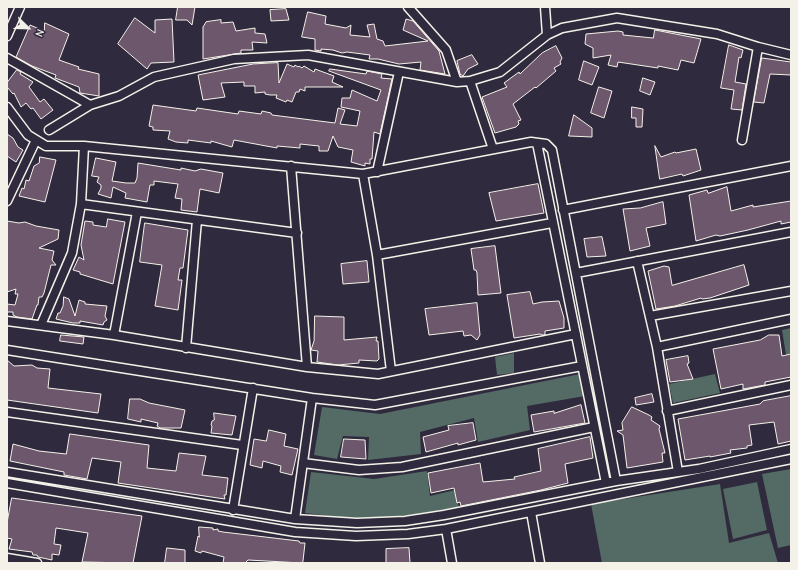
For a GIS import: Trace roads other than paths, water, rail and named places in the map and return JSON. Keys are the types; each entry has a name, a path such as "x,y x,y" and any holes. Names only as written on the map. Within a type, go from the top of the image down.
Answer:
{"street":[{"path":"7,36 20,7"},
{"path":"408,7 446,50 457,82"},
{"path":"545,7 547,35"},
{"path":"49,130 90,105 119,96 154,77 234,59 308,55 457,82 470,81 500,72 547,35 562,28 617,18 717,34 758,47 791,55"},
{"path":"742,140 758,47"},
{"path":"7,58 90,105"},
{"path":"377,172 399,72"},
{"path":"470,81 493,149"},
{"path":"7,107 28,135 46,146 84,146 363,174 531,142 546,144 552,150 616,481"},
{"path":"7,201 36,140"},
{"path":"537,143 552,223 606,483"},
{"path":"41,325 72,253 81,204 84,146"},
{"path":"291,166 307,367"},
{"path":"564,210 791,166"},
{"path":"363,174 377,255 391,371"},
{"path":"81,204 297,233"},
{"path":"114,335 137,212"},
{"path":"186,348 197,220"},
{"path":"377,255 552,223"},
{"path":"576,273 791,232"},
{"path":"636,261 657,347 678,472"},
{"path":"650,316 791,291"},
{"path":"657,347 791,319"},
{"path":"7,322 114,335 307,367 378,374 576,334"},
{"path":"7,350 312,398 375,405 582,366"},
{"path":"667,411 791,386"},
{"path":"233,510 242,446 253,388"},
{"path":"295,519 312,398"},
{"path":"7,412 242,446"},
{"path":"303,463 359,470 402,467 594,427"},
{"path":"7,472 233,510 295,519 357,523 405,521 616,481 699,469 791,449"},
{"path":"7,483 295,532 356,536 408,534 446,529 791,459"},
{"path":"531,512 540,563"},
{"path":"446,529 452,563"},
{"path":"7,558 38,563"}]}
